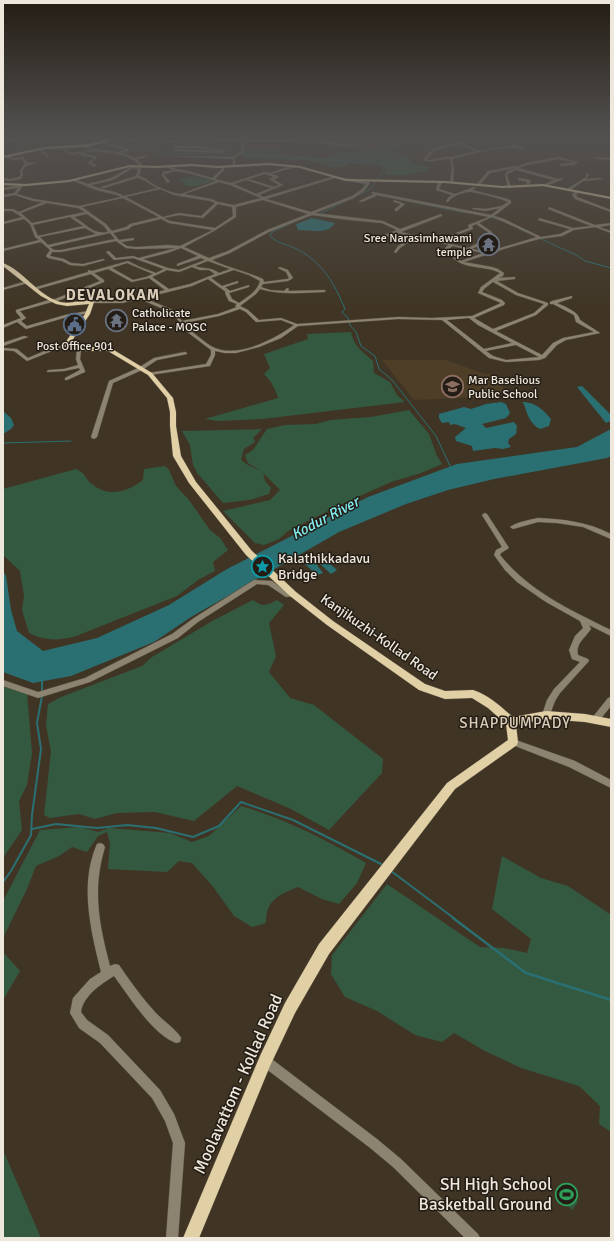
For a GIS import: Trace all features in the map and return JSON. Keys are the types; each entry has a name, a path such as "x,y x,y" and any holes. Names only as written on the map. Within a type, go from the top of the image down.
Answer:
{"main road":[{"path":"593,195 611,198"},
{"path":"3,264 34,289 53,301 65,304 90,302 92,304 91,309 70,337 66,346 79,349 110,350 150,374"},
{"name":"Kanjikuzhi-Kollad Road","path":"150,374 170,398 178,456 193,483 249,552 293,594 330,623 422,687 445,695 473,694 492,705 511,722"},
{"path":"514,742 511,722 546,715 595,720 611,724"},
{"name":"Moolavattom - Kollad Road","path":"194,1237 265,1061 290,1008 324,949 451,786 514,742"}],"street":[{"path":"18,195 34,200 78,207 132,195"},
{"path":"116,195 123,197 169,222 216,229"},
{"path":"180,195 210,200 217,204 234,206 278,195"},
{"path":"256,195 264,199 312,214 383,222 394,227 398,232 436,240 468,250 488,253"},
{"path":"108,252 115,258 133,257 177,272 229,252 268,231 312,214 355,195"},
{"path":"361,201 372,195"},
{"path":"377,195 403,204 396,210"},
{"path":"379,195 503,220 539,239"},
{"path":"447,201 455,195"},
{"path":"458,233 472,228 469,226 490,217 510,201 486,195"},
{"path":"574,195 576,198 611,211"},
{"path":"19,213 46,202"},
{"path":"49,246 128,228 131,225 179,214 202,217 217,204"},
{"path":"34,289 108,267 165,254 182,247 216,229 235,216 234,206"},
{"path":"78,207 105,225 124,246 131,248 163,246 182,247 217,264 254,275 262,280 262,282"},
{"path":"466,208 486,210 501,207"},
{"path":"549,208 611,232"},
{"path":"4,210 13,210 19,213 32,226 37,237 49,246 52,251"},
{"path":"32,226 87,213"},
{"path":"370,242 441,215"},
{"path":"70,216 78,220 84,227 99,234"},
{"path":"3,223 24,218"},
{"path":"539,219 573,229"},
{"path":"456,255 487,241 489,238 488,230 476,223"},
{"path":"32,226 52,224"},
{"path":"460,262 539,239 561,235 573,229 592,225 611,224"},
{"path":"37,237 84,227"},
{"path":"436,240 453,235"},
{"path":"396,252 399,247 416,236"},
{"path":"52,251 61,251 118,240 133,239"},
{"path":"3,250 41,240"},
{"path":"452,245 447,248 446,251 470,259"},
{"path":"3,327 24,318 17,311 53,301 103,281 91,272 75,264 50,258 48,256 52,251"},
{"path":"229,292 230,300 258,320 281,319 297,325 409,318 429,320 470,317 504,304 498,299 480,293 483,288 502,275 500,271 489,267 474,266 460,262 455,259 456,255"},
{"path":"178,265 202,256"},
{"path":"75,264 83,265 103,260"},
{"path":"127,262 156,274"},
{"path":"191,266 200,269 210,269 219,275"},
{"path":"108,267 132,280 150,277 167,269"},
{"path":"262,282 288,280 291,278 287,271 280,268"},
{"path":"90,302 122,302 141,298 191,286 208,278 235,269"},
{"path":"150,277 169,291"},
{"path":"208,278 229,292 248,286"},
{"path":"494,281 514,278"},
{"path":"494,281 517,294 547,304"},
{"path":"3,289 27,282"},
{"path":"222,288 237,282"},
{"path":"182,322 219,316 239,306 259,288 262,282"},
{"path":"259,288 270,291 324,291"},
{"path":"494,330 536,314 547,304 571,297"},
{"path":"141,298 173,312 188,331 213,349 229,352 242,351 269,342 297,325"},
{"path":"444,319 491,356 506,361 527,361 543,357 550,348 565,339 598,333 578,321 578,316 553,302"},
{"path":"18,321 25,328 66,316 88,312"},
{"path":"470,317 543,357"},
{"path":"3,345 26,337"},
{"path":"484,350 518,343"},
{"path":"3,349 14,350 26,360 56,348 66,346"},
{"path":"67,379 84,370 78,359 79,349"},
{"path":"208,365 213,355 213,349"},
{"path":"94,436 112,382 140,369 156,359 185,353"},
{"path":"208,365 212,372"},
{"path":"150,374 208,365"},
{"path":"49,371 64,370 81,366"},
{"path":"485,515 506,548 496,554 504,565 518,579 534,591 611,633"},
{"path":"513,526 536,520 563,522 586,526 611,537"},
{"path":"3,683 38,695 87,680 175,636 196,620 256,582 270,583 286,595 293,594"},
{"path":"546,715 551,700 557,691 585,661 575,657 573,650 578,638 587,629 583,619"},
{"path":"595,720 611,700"},
{"path":"514,742 572,764 611,784"},
{"path":"100,848 96,856 93,880 93,917 107,974"},
{"path":"172,1238 179,1143 170,1118 156,1094 128,1063 104,1039 83,1024 75,1013 77,1002 94,983 115,969 146,1010 162,1028 176,1038"},
{"path":"265,1061 391,1158 474,1238"}],"shaded area":[{"name":"Mar Baselious Public School","path":"382,360 446,360 482,373 507,377 500,396 414,400"}],"green space":[{"path":"351,332 354,342 362,352 373,361 374,373 390,382 397,395 405,402 262,419 218,421 205,419 278,398 276,391 264,374 270,368 264,354 308,339 307,334"},
{"path":"409,410 429,434 437,456 442,464 421,473 391,482 342,504 288,531 279,539 264,545 255,543 223,511 270,500 280,490 263,473 265,481 271,488 269,494 249,500 223,503 198,474 193,465 190,445 182,431 262,429 253,438 255,442 244,449 241,460 261,471 248,463 245,455 253,450 267,429 285,425 316,424 330,420 371,417"},
{"path":"165,466 169,470 176,486 189,500 210,530 220,538 228,550 213,562 215,571 198,580 177,596 76,636 63,639 47,639 29,633 22,610 24,596 20,571 3,555 3,489 76,469 98,488 105,491 118,492 131,488 143,480 144,469"},
{"path":"253,600 265,605 277,600 284,605 269,623 276,656 269,672 290,698 314,705 383,759 382,773 329,830 289,808 237,786 194,821 155,812 117,813 95,819 79,814 50,818 44,815 51,751 46,726 48,704 61,697 142,666 152,657 214,620"},
{"path":"3,686 27,692 32,753 27,785 19,801 22,830 3,858"},
{"path":"241,806 273,817 305,831 366,863 357,883 339,904 322,899 298,887 274,899 268,909 266,923 252,927 234,916 214,888 192,863 179,861 167,872 108,869 110,843 107,832 98,836 87,852 72,847 59,856 36,866 27,889 3,938 3,901 40,830 80,827 98,832 109,828 170,833 192,842 209,836"},
{"path":"502,856 541,878 568,886 611,915 611,1132 599,1124 600,1106 579,1086 521,1068 485,1051 454,1033 442,1042 415,1035 377,1011 345,997 331,974 332,955 387,884 480,947 504,948 527,953 531,939 492,909"},
{"path":"3,952 20,971 3,1000"},
{"path":"3,1150 41,1238 3,1238"},
{"name":"SH High School Basketball Ground","path":"566,1183 577,1192 574,1196 578,1202 572,1210 557,1197"}],"water":[{"path":"312,218 335,223 332,227 323,230 298,230 296,224"},
{"path":"582,386 611,415 611,421 606,423 577,387"},
{"path":"501,402 506,404 510,413 506,418 482,424 486,428 514,422 517,426 516,434 509,439 508,443 511,447 473,451 472,446 456,441 455,437 466,428 455,424 450,425 449,422 442,423 439,418 439,414 464,407 471,409 486,404"},
{"path":"522,402 531,403 542,409 551,419 549,426 540,429 537,427 529,418"},
{"path":"3,411 11,418 14,425 3,434"},
{"path":"611,429 611,456 607,458 494,479 448,490 406,504 339,532 191,617 154,642 71,676 33,683 3,672 3,571 6,576 11,610 17,631 43,651 97,638 169,605 227,569 368,497 457,464 577,447"},
{"path":"321,556 337,570 331,574 319,563 317,565 323,573 317,575 305,564"}],"waterway":[{"path":"319,214 359,195"},
{"path":"406,201 466,213"},
{"path":"316,215 308,216 274,231 270,234 271,237 297,249 314,261 327,274 345,309 342,312 348,318 350,325 356,332 361,346 375,356 379,369 392,380 436,436 451,468"},
{"path":"486,216 500,220"},
{"path":"519,229 576,255 585,261 611,268"},
{"path":"3,443 71,441"},
{"path":"42,680 42,692"},
{"path":"3,882 11,871 31,835 32,815 41,749 37,723 42,696"},
{"path":"32,829 56,824 97,828 127,825 156,828 193,837 219,826 241,802 293,820 383,865"},
{"path":"391,871 455,919"},
{"path":"453,918 526,973 611,1000"}],"place":[{"name":"Sree Narasimhawami temple","path":"488,245"},
{"name":"Catholicate Palace - MOSC","path":"117,320"},
{"name":"Post Office 901","path":"75,325"},
{"name":"Mar Baselious Public School","path":"453,387"},
{"name":"Kalathikkadavu Bridge","path":"262,566"},
{"name":"SH High School Basketball Ground","path":"567,1194"}],"district":[{"name":"DEVALOKAM","path":"113,295"},
{"name":"SHAPPUMPADY","path":"515,723"}],"water label":[{"name":"Kodur River","path":"325,518"}]}
